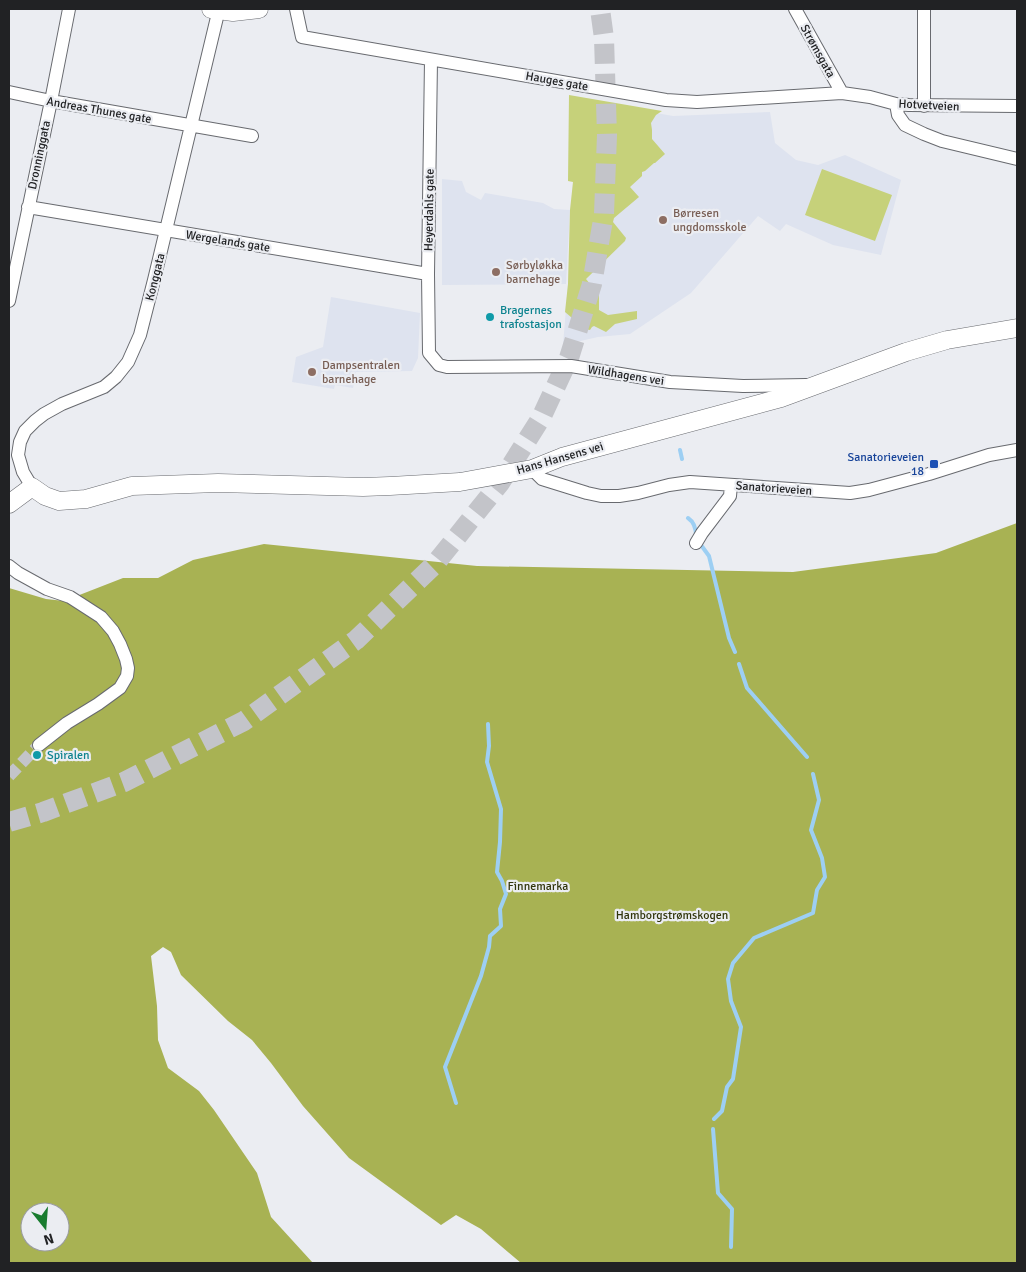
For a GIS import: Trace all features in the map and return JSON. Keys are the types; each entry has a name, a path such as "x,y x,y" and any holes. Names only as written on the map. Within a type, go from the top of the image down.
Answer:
{"main road":[{"path":"216,9 233,12 259,9"},
{"name":"Hans Hansens vei","path":"32,487 45,496 59,501 86,498 132,486 218,483 363,487 460,482 532,469 562,457 782,398 906,352 947,340 1017,328"},
{"path":"9,504 32,487"}],"street":[{"name":"Dronninggata","path":"9,301 69,9"},
{"name":"Konggata","path":"32,487 23,472 18,455 20,442 25,431 35,421 62,404 104,387 116,377 128,362 140,335 166,231 216,9"},
{"name":"Hauges gate","path":"296,9 302,37 680,102 842,93"},
{"name":"Strømsgata","path":"795,9 842,93"},
{"path":"924,9 924,106"},
{"name":"Heyerdahls gate","path":"431,60 428,274 429,352 434,359"},
{"name":"Andreas Thunes gate","path":"9,92 252,136"},
{"name":"Hotvetveien","path":"842,93 870,97 896,104 924,106 1017,106"},
{"path":"896,104 898,115 905,125 924,134 942,141 1017,159"},
{"name":"Wergelands gate","path":"28,208 428,274"},
{"name":"Wildhagens vei","path":"434,359 439,365 447,367 571,366 670,382 743,386 821,384"},
{"name":"Sanatorieveien","path":"532,469 542,478 601,496 619,496 690,482 850,494 930,474 989,455 1017,450"},
{"path":"696,543 730,496 731,485"},
{"path":"9,566 47,589 70,597 101,617 108,624 120,644 128,668 123,684 116,691 74,719 39,746"}],"shaded area":[{"name":"Børresen ungdomsskole","path":"577,99 673,116 770,112 775,143 796,160 818,165 845,155 901,180 881,255 833,245 786,224 780,231 758,216 691,293 630,334 598,337 563,345 568,284"},
{"path":"442,179 462,181 466,192 481,200 485,193 543,203 554,209 570,210 566,284 442,285"},
{"path":"331,297 420,313 418,358 412,371 356,372 353,388 335,385 334,389 292,382 296,357 323,347"}],"green space":[{"path":"569,95 662,111 656,115 651,123 652,139 665,154 642,172 642,176 630,187 639,197 614,218 613,222 626,238 625,241 586,279 599,293 599,310 608,315 637,311 637,319 615,324 606,332 594,326 590,330 585,329 565,312 573,182 568,181"},
{"path":"822,169 892,195 875,241 805,215"},
{"name":"Finnemarka","path":"1017,523 1017,1263 521,1263 481,1229 456,1215 441,1225 349,1158 303,1106 252,1040 228,1021 181,975 171,952 163,947 151,956 157,1006 158,1040 168,1068 199,1091 214,1110 257,1173 271,1217 313,1263 9,1263 9,588 46,599 64,601 123,578 158,578 193,560 264,544 477,566 793,572 936,553"}],"waterway":[{"path":"680,450 682,459"},
{"path":"688,518 692,521 696,530 696,536"},
{"path":"701,545 709,556 729,638 735,652"},
{"path":"739,664 747,688 807,757"},
{"path":"456,1103 445,1067 481,976 490,936 501,926 500,909 506,894 497,872 501,809 487,762 489,746 488,724"},
{"path":"714,1119 722,1111 727,1087 733,1079 741,1027 731,1001 728,979 733,963 754,938 813,913 817,890 825,877 822,858 811,830 819,800 813,774"},
{"path":"713,1129 718,1193 732,1209 731,1247"}],"tunnel":[{"path":"9,822 43,812 124,782 244,721 356,640 435,564 500,483 541,418 569,358 592,284 604,214 607,135 604,38 600,9"},
{"path":"9,776 39,745"}],"place":[{"name":"Børresen ungdomsskole","path":"663,220"},
{"name":"Sørbyløkka barnehage","path":"496,272"},
{"name":"Bragernes trafostasjon","path":"490,317"},
{"name":"Dampsentralen barnehage","path":"312,372"},
{"name":"Sanatorieveien 18","path":"934,464"},
{"name":"Spiralen","path":"37,755"}],"park label":[{"name":"Hamborgstrømskogen","path":"672,915"}]}
